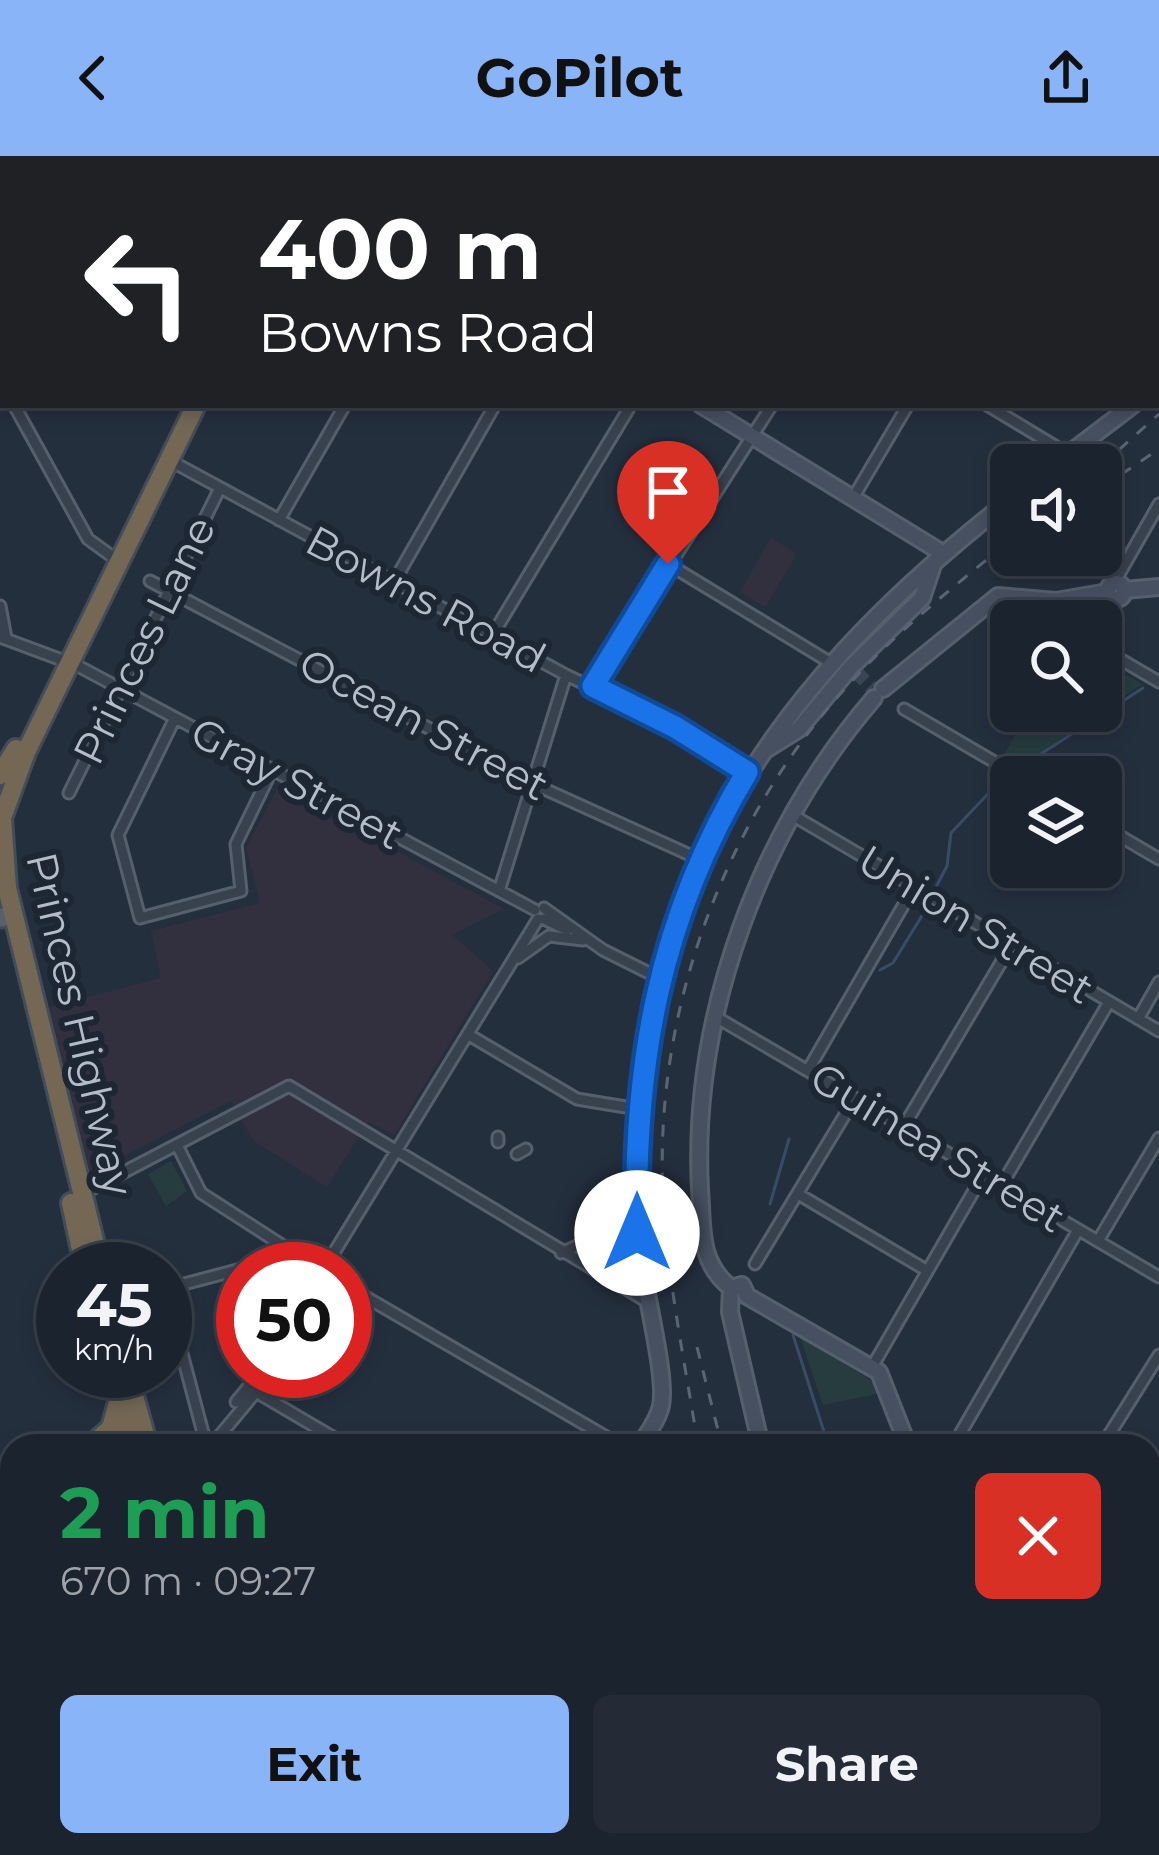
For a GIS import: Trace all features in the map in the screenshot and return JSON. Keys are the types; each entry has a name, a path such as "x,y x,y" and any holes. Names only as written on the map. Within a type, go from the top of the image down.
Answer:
{"highway":[{"name":"Princes Highway","path":"82,1242 0,842 8,794 63,662 183,408"},
{"name":"Princes Highway","path":"0,787 195,408"},
{"path":"0,776 16,748"},
{"name":"Princes Highway","path":"0,916 92,1242"},
{"path":"102,1434 115,1422 117,1398"},
{"path":"119,1398 137,1434"},
{"path":"133,1398 140,1434"}],"main road":[{"path":"706,408 853,498 939,559"},
{"path":"1081,444 1129,408"},
{"path":"647,1434 659,1414 661,1392 637,1233 638,1109 657,976 701,860 747,772 782,723 831,663 990,516"},
{"path":"762,752 803,724 922,598 939,559"},
{"path":"900,1434 885,1380 872,1367 737,1296 706,1262 700,1180 704,1089 716,1017 750,906 794,816 832,750 876,691 986,601 1008,595 1044,600 1115,588 1159,587"},
{"path":"782,723 791,729 803,724"},
{"path":"737,1296 759,1434"}],"street":[{"path":"16,408 88,539 110,556"},
{"path":"279,520 343,408"},
{"path":"395,580 493,408"},
{"path":"494,634 629,408"},
{"path":"593,686 770,408"},
{"path":"853,498 906,408"},
{"path":"992,408 1051,444"},
{"name":"Bowns Road","path":"169,460 566,675 675,727 747,772"},
{"name":"Princes Lane","path":"69,793 220,488"},
{"path":"1115,588 1159,504"},
{"path":"668,564 831,663"},
{"name":"Ocean Street","path":"150,580 533,782 701,860"},
{"path":"0,606 3,637"},
{"name":"Gray Street","path":"3,637 120,689 603,950"},
{"path":"1122,660 1159,682"},
{"path":"500,891 566,675"},
{"path":"904,709 990,759"},
{"path":"175,718 118,835 138,915 144,918 242,885 236,844 272,770"},
{"name":"Union Street","path":"794,816 1159,1031"},
{"path":"1122,837 1159,859"},
{"path":"808,1070 914,887"},
{"path":"339,1242 540,914"},
{"name":"Gray Street","path":"540,914 657,976"},
{"path":"511,964 549,936 583,940"},
{"path":"904,1126 1012,944"},
{"path":"1138,1019 1159,982"},
{"path":"1001,1186 1109,1002"},
{"name":"Guinea Street","path":"716,1017 1159,1277"},
{"path":"469,1035 578,1099 638,1109"},
{"path":"76,1195 289,1086 646,1301"},
{"path":"755,1264 855,1098"},
{"path":"1098,1241 1159,1138"},
{"path":"177,1145 201,1193 278,1242"},
{"path":"872,1367 983,1175"},
{"path":"797,1194 926,1270"},
{"path":"960,1434 1078,1230"},
{"path":"561,1253 580,1245"},
{"path":"372,1301 601,1434"},
{"path":"1110,1434 1159,1355"},
{"path":"192,1391 204,1434"},
{"path":"220,1434 245,1398"},
{"path":"262,1398 327,1434"}],"shaded area":[{"path":"771,538 797,554 765,607 740,592"},
{"path":"278,787 504,909 452,935 493,971 394,1135 368,1122 327,1187 254,1141 231,1101 89,1174 46,1008 161,978 151,931 260,903 246,848"}],"green space":[{"path":"1122,672 1142,684 1122,697"},
{"path":"1017,732 1071,732 1036,756 1005,753"},
{"path":"171,1161 187,1191 166,1206 148,1174"},
{"path":"800,1337 875,1383 877,1394 823,1405"}],"waterway":[{"path":"1038,756 1143,688"},
{"path":"936,887 947,866 951,833 990,792"},
{"path":"880,970 893,963 926,909"},
{"path":"770,1204 789,1139"},
{"path":"793,1335 825,1434"}],"tunnel":[{"path":"855,671 872,688"}],"railway":[{"path":"1122,447 1159,414"},
{"path":"1122,474 1159,449"},
{"path":"696,1434 668,1257 663,1126 670,1058 704,926 730,862 799,745 881,651 990,557"},
{"path":"697,1347 719,1434"}],"route":[{"path":"637,1233 638,1109 657,976 701,860 747,772 675,727 593,686 668,564"}]}
